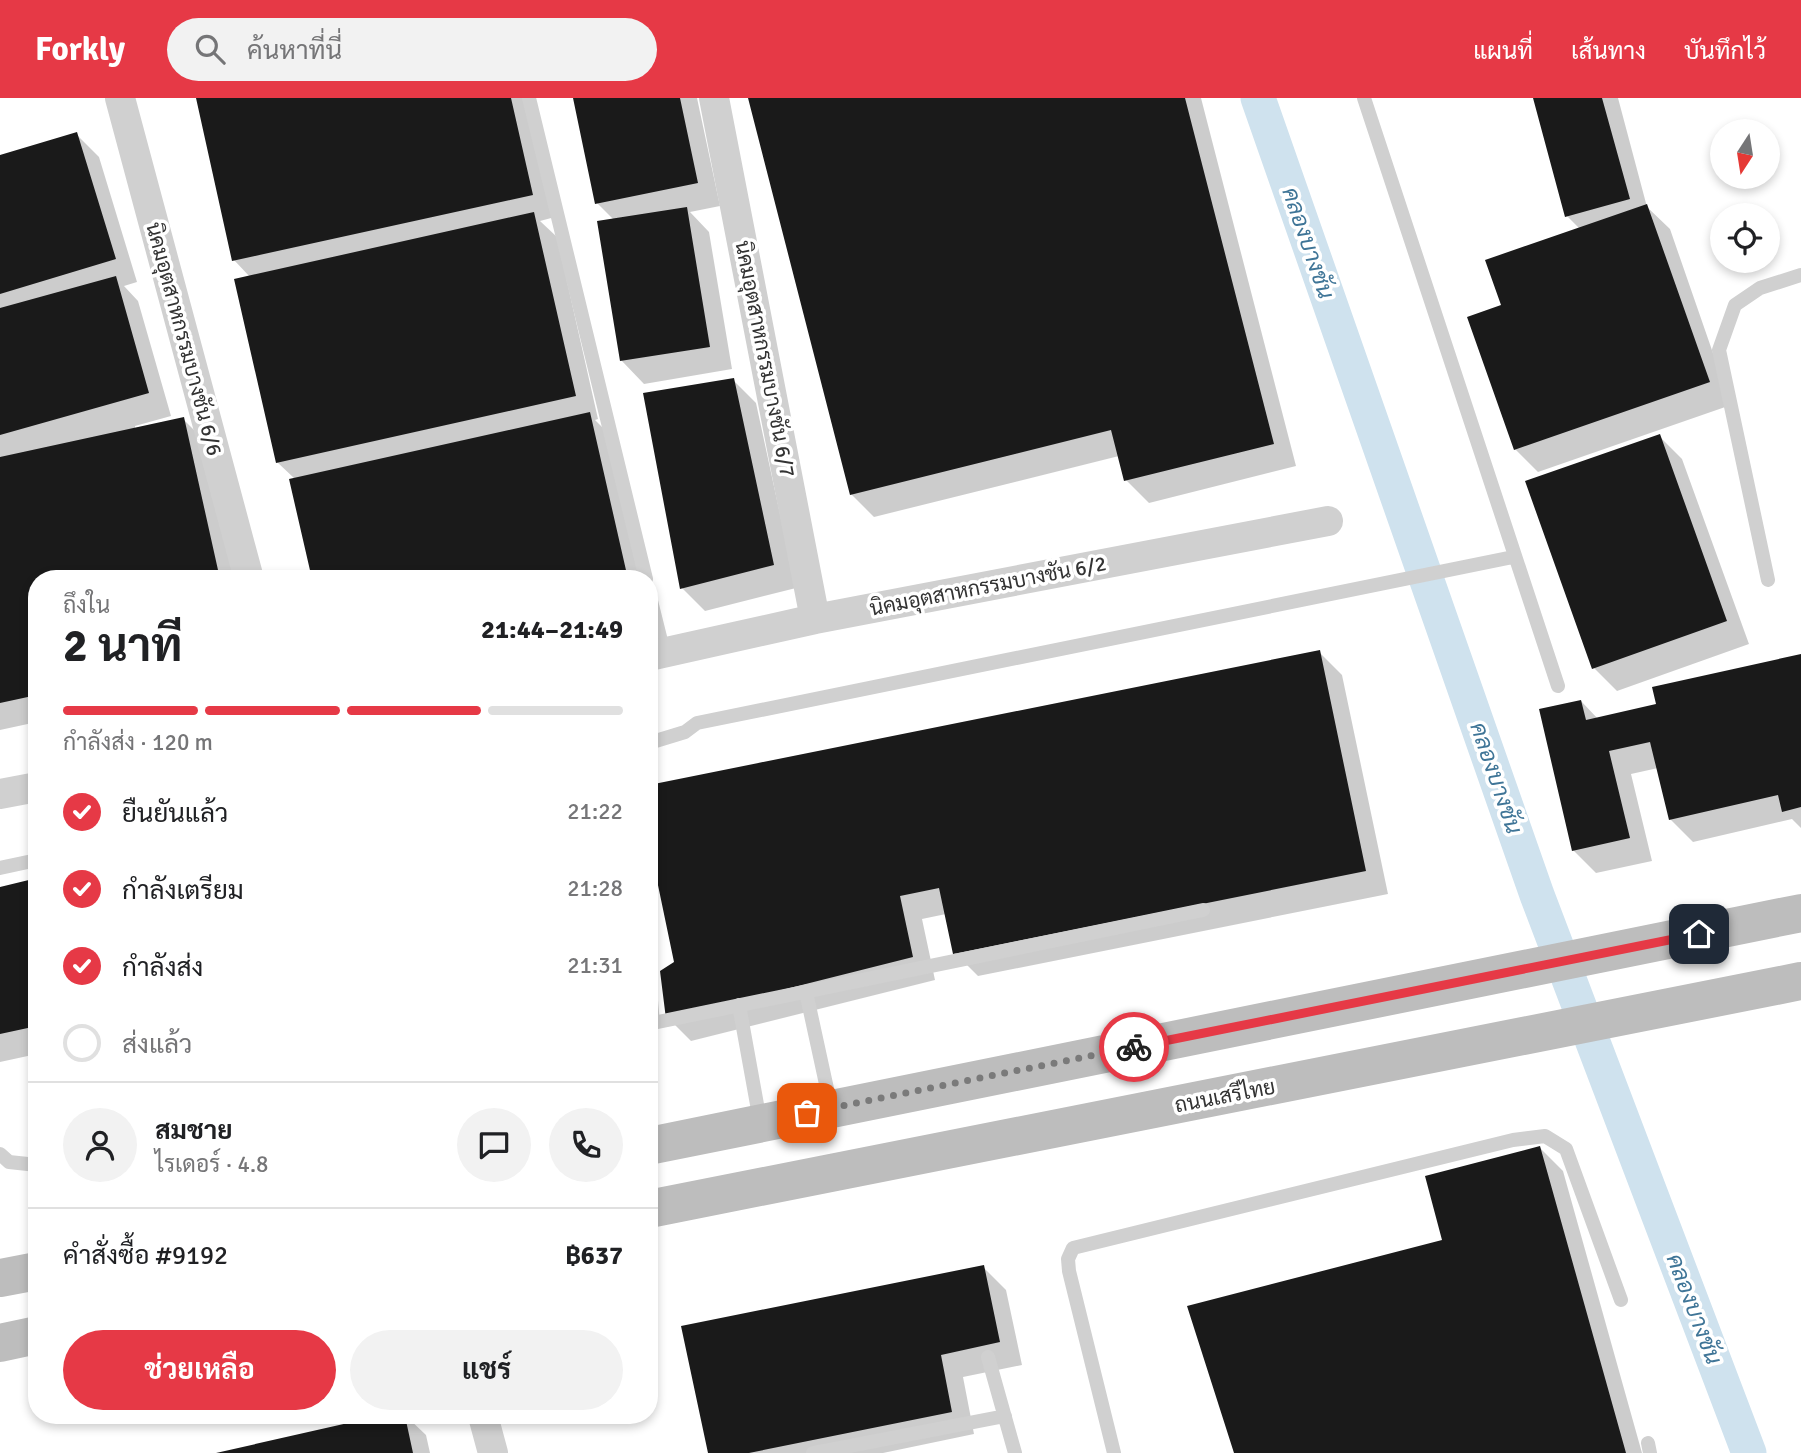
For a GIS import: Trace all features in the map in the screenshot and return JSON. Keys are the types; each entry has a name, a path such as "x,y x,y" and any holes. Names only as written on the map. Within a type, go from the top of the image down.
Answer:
{"main road":[{"path":"658,1144 1801,913"},
{"name":"ถนนเสรีไทย","path":"658,1207 1801,981"},
{"path":"0,1278 28,1273"},
{"path":"0,1343 28,1337"}],"street":[{"name":"นิคมอุตสาหกรรมบางชัน 6/6","path":"120,98 247,570"},
{"name":"นิคมอุตสาหกรรมบางชัน 6/7","path":"714,98 815,620"},
{"name":"นิคมอุตสาหกรรมบางชัน 6/2","path":"658,654 815,620 1328,521"},
{"path":"0,794 28,788"},
{"path":"485,1424 493,1453"}],"lane":[{"path":"529,98 644,570"},
{"path":"1364,98 1442,328 1513,557 1558,686"},
{"path":"1768,580 1719,349 1735,305 1760,288 1801,275"},
{"path":"658,740 685,732 697,723 1513,557"},
{"path":"0,868 28,862"},
{"path":"658,1022 1203,909"},
{"path":"806,992 831,1108"},
{"path":"739,1005 760,1123"},
{"path":"1114,1453 1069,1271 1068,1259 1073,1248 1500,1144 1545,1136 1566,1149 1621,1300"},
{"path":"0,1154 9,1162 28,1164"},
{"path":"988,1357 1016,1453"},
{"path":"813,1453 1005,1416"}],"building":[{"path":"196,98 511,98 533,195 232,261"},
{"path":"573,98 680,98 698,183 595,204"},
{"path":"748,98 1185,98 1274,444 1124,481 1111,430 850,495"},
{"path":"1533,98 1602,98 1630,199 1565,217"},
{"path":"77,132 116,259 0,294 0,155"},
{"path":"1647,204 1710,382 1514,450 1467,317 1501,305 1485,260"},
{"path":"687,207 710,347 620,361 597,221"},
{"path":"534,212 576,396 276,463 234,279"},
{"path":"116,276 149,393 0,435 0,308"},
{"path":"734,378 774,565 680,589 643,393"},
{"path":"590,412 626,570 310,570 289,479"},
{"path":"184,417 218,570 28,570 28,697 0,703 0,457"},
{"path":"1660,434 1727,621 1592,669 1525,481"},
{"path":"1320,650 1366,871 953,954 939,888 900,896 913,957 666,1019 660,971 674,962 658,885 658,783"},
{"path":"1801,654 1801,807 1782,812 1778,795 1669,820 1650,742 1609,751 1630,838 1572,851 1539,709 1581,700 1586,720 1656,704 1652,687"},
{"path":"28,880 28,1028 0,1034 0,887"},
{"path":"1540,1146 1626,1453 1234,1453 1187,1306 1442,1240 1425,1176"},
{"path":"984,1265 1000,1342 941,1355 952,1412 749,1453 708,1453 681,1326"},
{"path":"344,1424 407,1424 413,1453 216,1453"}],"waterway":[{"name":"คลองบางชัน","path":"1258,98 1537,895 1749,1453"}],"way so far":[{"path":"807,1113 1134,1047"}],"route":[{"path":"1134,1047 1699,934"}]}
